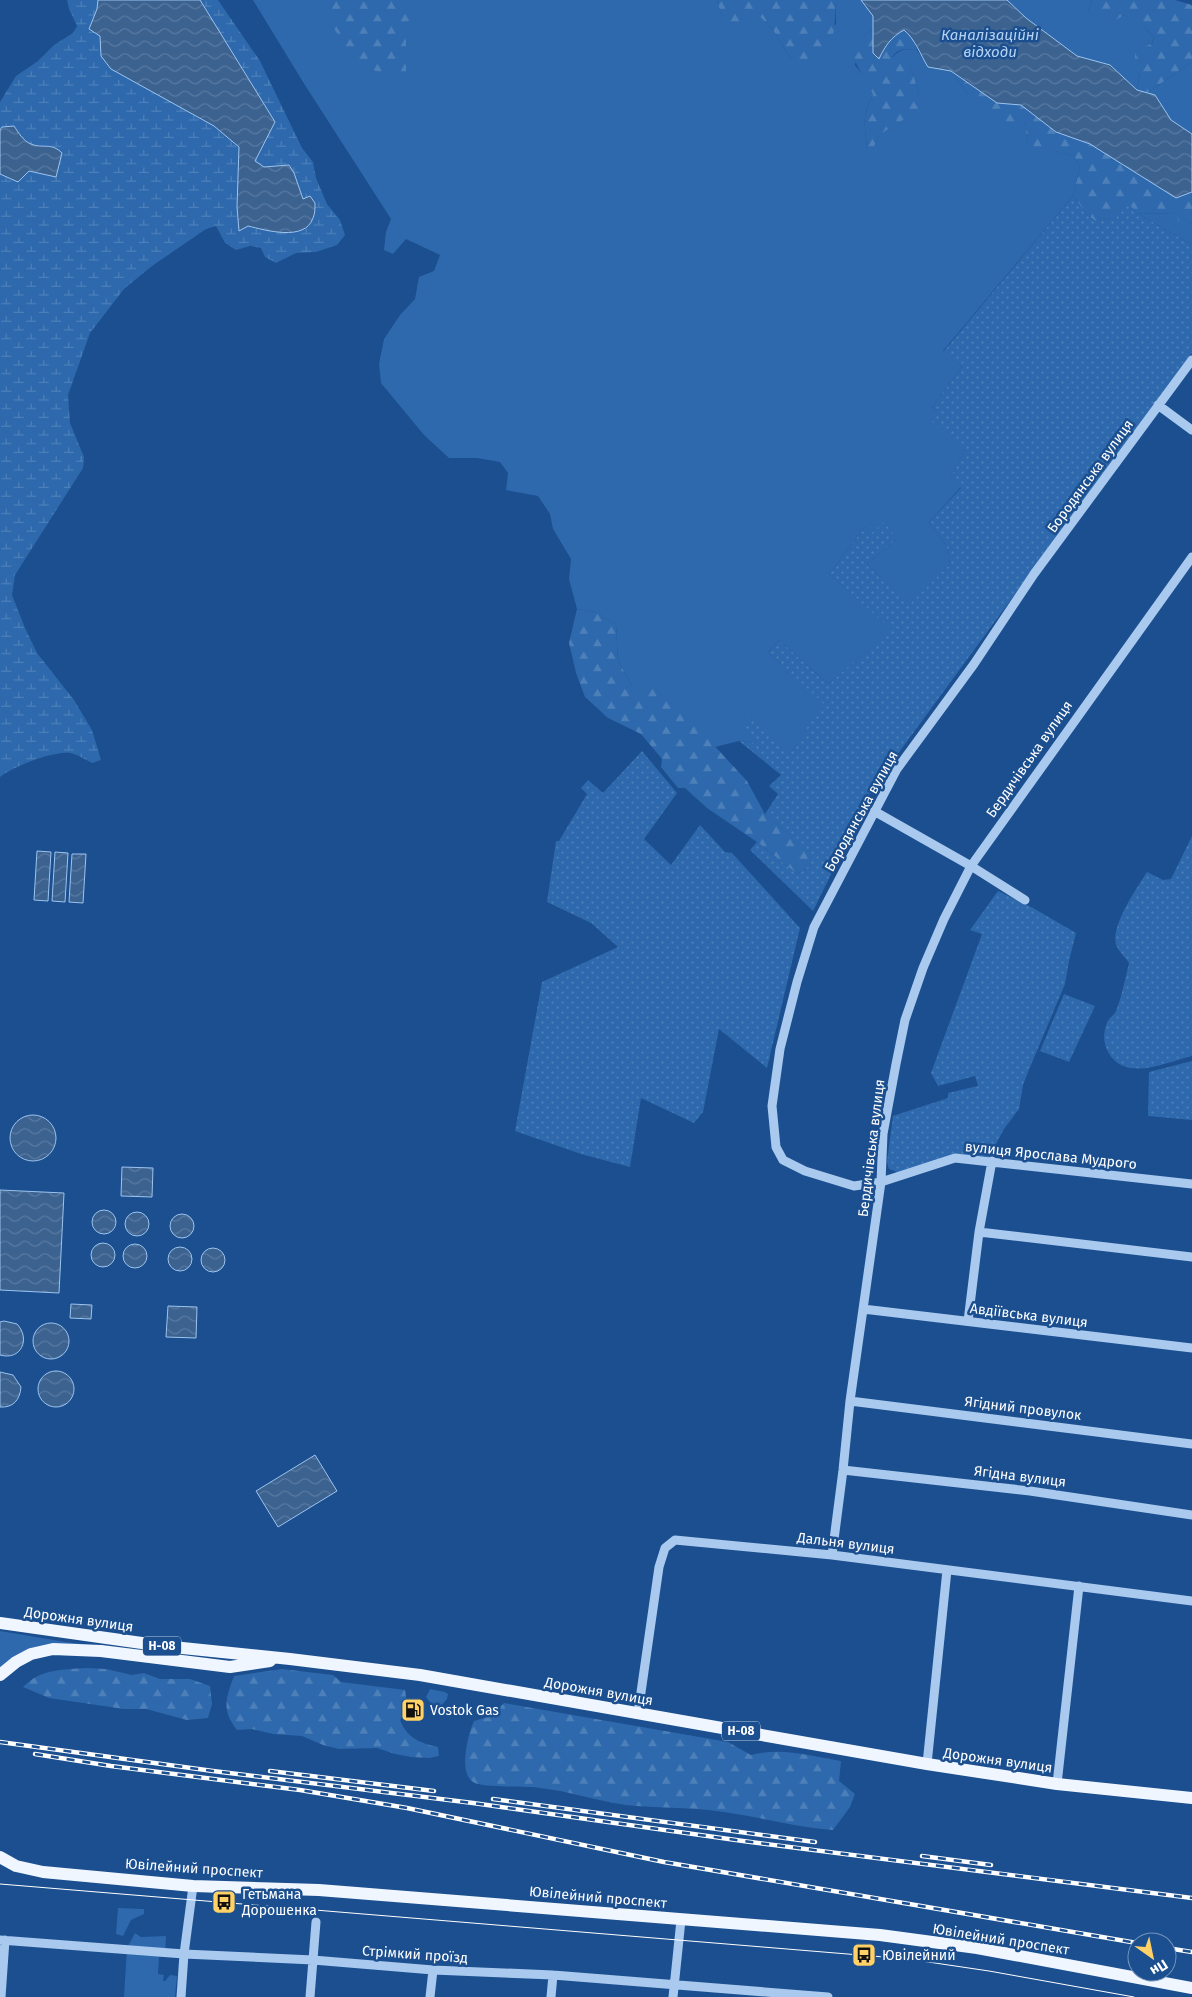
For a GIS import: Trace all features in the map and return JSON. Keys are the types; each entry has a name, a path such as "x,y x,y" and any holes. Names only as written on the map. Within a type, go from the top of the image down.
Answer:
{"main road":[{"name":"Дорожня вулиця","path":"0,1623 163,1646 290,1658 420,1675 927,1764 1057,1784 1192,1798"},
{"path":"0,1675 16,1662 31,1654 53,1649 100,1650 230,1667 290,1658"},
{"name":"Ювілейний проспект","path":"0,1857 16,1866 43,1872 193,1886 319,1890 880,1935 977,1948 1192,1988"}],"street":[{"name":"Бородянська вулиця","path":"881,1182 854,1186 805,1172 788,1163 779,1154 776,1147 772,1106 780,1049 796,982 814,927 897,769 974,664 1030,581 1192,360"},
{"path":"1158,405 1192,430"},
{"name":"Бердичівська вулиця","path":"832,1555 844,1470 850,1401 881,1182 884,1134 906,1020 923,968 970,866 1192,557"},
{"path":"874,811 1025,900"},
{"name":"вулиця Ярослава Мудрого","path":"881,1182 956,1158 1192,1184"},
{"path":"968,1321 979,1232 992,1162"},
{"path":"979,1232 1192,1257"},
{"name":"Авдіївська вулиця","path":"863,1309 1192,1348"},
{"name":"Ягідний провулок","path":"850,1401 1192,1444"},
{"name":"Ягідна вулиця","path":"844,1470 1030,1491 1192,1515"},
{"name":"Дальня вулиця","path":"638,1713 659,1567 665,1548 675,1540 832,1555 1192,1601"},
{"path":"927,1764 947,1570"},
{"path":"1057,1784 1079,1586"},
{"path":"181,1997 184,1954 193,1886"},
{"path":"673,1997 680,1920"},
{"path":"310,1997 316,1922"},
{"path":"1,1997 3,1940"},
{"name":"Стрімкий проїзд","path":"3,1940 184,1954 312,1960 433,1970 553,1975 828,1997"},
{"path":"430,1997 433,1970"},
{"path":"551,1997 553,1975"}],"green space":[{"path":"67,0 218,0 260,61 302,148 313,162 316,178 327,204 340,220 345,235 337,245 316,252 296,253 276,263 265,257 261,248 250,246 236,250 225,243 216,226 206,229 152,266 124,289 90,333 68,395 70,423 84,457 83,468 15,575 12,595 37,653 74,700 92,730 101,760 92,763 74,754 58,754 25,764 0,777 0,102 16,76 38,61 54,45 73,33 77,26"},
{"path":"253,0 717,0 722,18 760,17 773,30 791,59 836,24 835,0 861,0 873,16 873,28 864,35 855,65 868,82 873,95 865,117 867,151 873,148 879,135 894,125 919,95 910,64 892,58 900,51 909,49 917,50 928,67 951,71 968,94 1024,120 1028,144 1074,156 1080,167 1073,196 943,351 962,367 932,407 938,411 965,450 950,478 961,487 929,522 946,545 950,564 909,606 867,564 897,539 871,533 865,527 829,574 893,630 828,684 779,640 768,652 824,703 790,754 757,743 739,741 715,747 684,714 632,686 618,660 616,625 596,612 577,609 569,579 571,559 553,529 550,514 538,496 506,490 508,473 500,462 477,458 449,458 424,435 381,383 379,364 384,339 400,315 415,299 419,277 434,271 440,255 406,239 393,254 384,250 386,232 391,219"},
{"path":"317,0 411,0 415,23 406,39 406,81 376,71 359,62 343,42"},
{"path":"717,0 835,0 835,24 830,46 824,54 816,59 805,61 791,59 773,30 760,17 737,25 722,18"},
{"path":"1007,0 1092,0 1088,11 1111,22 1124,15 1144,27 1154,38 1140,72 1137,90 1110,65 1077,56 1026,18"},
{"path":"1092,0 1175,0 1192,5 1192,62 1147,93 1137,90 1140,73 1135,66 1135,50 1152,44 1154,38 1146,29 1124,15 1111,23 1088,11"},
{"path":"873,28 873,53 879,59 889,42 904,29 912,37 917,50 903,49 892,57 910,63 919,95 919,108 879,135 873,149 867,151 865,117 873,95 856,64 853,51 864,35"},
{"path":"1192,62 1192,134 1171,120 1155,95 1147,93"},
{"path":"951,71 997,103 1021,105 1056,132 1090,144 1176,198 1192,192 1192,223 1180,226 1176,214 1137,213 1126,202 1115,219 1101,218 1097,222 1087,215 1073,196 1080,167 1074,156 1050,150 1037,160 1028,144 1024,121 1010,124 992,114 968,94"},
{"path":"1073,196 1087,215 1097,222 1101,218 1115,219 1126,201 1137,213 1192,245 1192,353 875,785 813,911 750,850 757,842 797,874 811,865 810,852 765,814 778,794 769,786 781,775 739,741 756,743 743,726 751,714 790,754 823,703 768,652 779,640 828,684 892,630 829,574 865,527 872,533 884,522 897,539 867,564 909,605 950,564 946,545 929,522 961,488 950,478 965,450 931,421 938,411 932,407 962,367 943,352"},
{"path":"1137,213 1177,214 1181,225 1192,223 1192,245"},
{"path":"577,609 596,612 616,625 618,660 632,686 654,686 684,713 747,781 765,814 811,852 811,865 797,874 757,842 707,808 685,788 678,788 661,767 662,759 641,734 608,718 585,697 576,673 569,643"},
{"path":"642,751 677,793 644,839 671,865 700,825 725,852 732,853 800,928 767,1068 719,1029 703,1112 694,1123 641,1098 630,1167 581,1154 515,1131 542,982 618,947 591,923 547,902 556,841 559,841 587,794 581,788 588,780 603,793"},
{"path":"1192,836 1192,1056 1147,1068 1125,1067 1115,1061 1108,1052 1104,1038 1108,1021 1115,1013 1122,993 1129,963 1117,947 1115,939 1116,930 1125,909 1147,872 1163,880 1171,879"},
{"path":"998,891 1033,908 1076,933 1065,984 1023,1085 1019,1109 1004,1129 989,1157 954,1155 897,1172 889,1169 887,1162 893,1116 948,1098 948,1093 978,1086 975,1076 938,1086 931,1073 982,934 970,930"},
{"path":"1064,994 1095,1006 1069,1062 1040,1051"},
{"path":"1192,1061 1192,1120 1148,1116 1149,1072"},
{"path":"0,1631 101,1646 67,1645 0,1670"},
{"path":"87,1668 106,1669 132,1675 144,1673 160,1679 190,1679 210,1686 212,1704 208,1718 187,1720 146,1709 124,1709 49,1698 23,1687 45,1673"},
{"path":"282,1669 333,1675 341,1682 405,1690 406,1706 400,1720 403,1726 415,1739 438,1747 439,1756 429,1758 411,1757 377,1748 339,1749 323,1745 302,1736 273,1734 252,1729 237,1730 227,1710 227,1697 234,1676"},
{"path":"430,1689 448,1694 447,1699 441,1706 432,1705 426,1697"},
{"path":"504,1703 728,1742 751,1755 785,1752 841,1761 839,1781 855,1794 850,1807 833,1830 717,1811 626,1805 540,1788 478,1784 468,1777 465,1762 467,1743 472,1727 474,1721 491,1716"},
{"path":"118,1908 144,1909 144,1914 131,1920 123,1936 116,1934"},
{"path":"135,1933 141,1937 166,1936 165,1957 159,1957 158,1974 164,1975 163,1981 170,1975 177,1976 175,1997 124,1997 127,1948"}],"water":[{"path":"98,0 200,0 275,122 255,161 264,167 289,165 294,173 303,199 310,196 315,203 314,216 309,225 302,230 293,232 274,232 248,226 239,231 237,207 239,147 214,126 111,69 101,56 100,36 89,29 97,9"},
{"name":"Каналізаційні відходи","path":"861,0 1007,0 1026,18 1077,56 1110,65 1137,90 1155,95 1171,120 1192,134 1192,192 1176,198 1090,144 1056,132 1021,105 997,103 951,71 928,67 914,42 904,30 889,42 879,59 873,53 873,16"},
{"path":"14,126 28,143 51,147 62,153 56,177 29,171 18,182 0,174 0,130 2,127"},
{"path":"37,851 51,852 48,901 34,900"},
{"path":"55,852 68,853 65,902 52,901"},
{"path":"72,854 86,854 83,903 69,902"},
{"path":"28,1115 38,1115 52,1125 56,1138 52,1151 46,1157 38,1161 28,1161 14,1151 10,1143 10,1133 20,1119"},
{"path":"122,1167 153,1168 152,1197 121,1196"},
{"path":"0,1190 64,1193 59,1293 0,1290"},
{"path":"104,1210 113,1213 116,1222 113,1231 104,1234 95,1231 92,1222 95,1213"},
{"path":"137,1212 146,1215 149,1224 146,1233 137,1236 128,1233 125,1224 128,1215"},
{"path":"182,1214 191,1217 194,1226 191,1235 182,1238 173,1235 170,1226 173,1217"},
{"path":"103,1243 112,1246 115,1255 112,1264 103,1267 94,1264 91,1255 94,1246"},
{"path":"135,1244 144,1247 147,1256 144,1265 135,1268 126,1265 123,1256 126,1247"},
{"path":"180,1247 189,1250 192,1259 189,1268 180,1271 171,1268 168,1259 171,1250"},
{"path":"213,1248 222,1251 225,1260 222,1269 213,1272 204,1269 201,1260 204,1251"},
{"path":"71,1304 92,1305 91,1319 70,1318"},
{"path":"168,1306 197,1307 196,1338 166,1337"},
{"path":"0,1322 17,1324 23,1336 22,1347 13,1355 0,1355"},
{"path":"51,1323 64,1328 69,1341 64,1354 51,1359 38,1354 33,1341 38,1328"},
{"path":"56,1371 69,1376 74,1389 69,1402 56,1407 43,1402 38,1389 43,1376"},
{"path":"0,1372 13,1375 21,1387 15,1402 5,1407 0,1407"},
{"path":"315,1455 337,1491 278,1527 256,1491"}],"tram line":[{"path":"0,1884 908,1959 989,1971 1134,1997"}],"railway":[{"path":"0,1742 213,1771 473,1803 743,1841 1192,1898"},
{"path":"35,1754 111,1766 300,1790 407,1808 664,1862 1127,1941"},
{"path":"270,1771 434,1791"},
{"path":"493,1799 815,1842"},
{"path":"922,1856 991,1865"},
{"path":"1177,1950 1192,1952"}],"place":[{"name":"Vostok Gas","path":"413,1710"},
{"name":"Гетьмана Дорошенка","path":"224,1902"},
{"name":"Ювілейний","path":"864,1955"}]}
